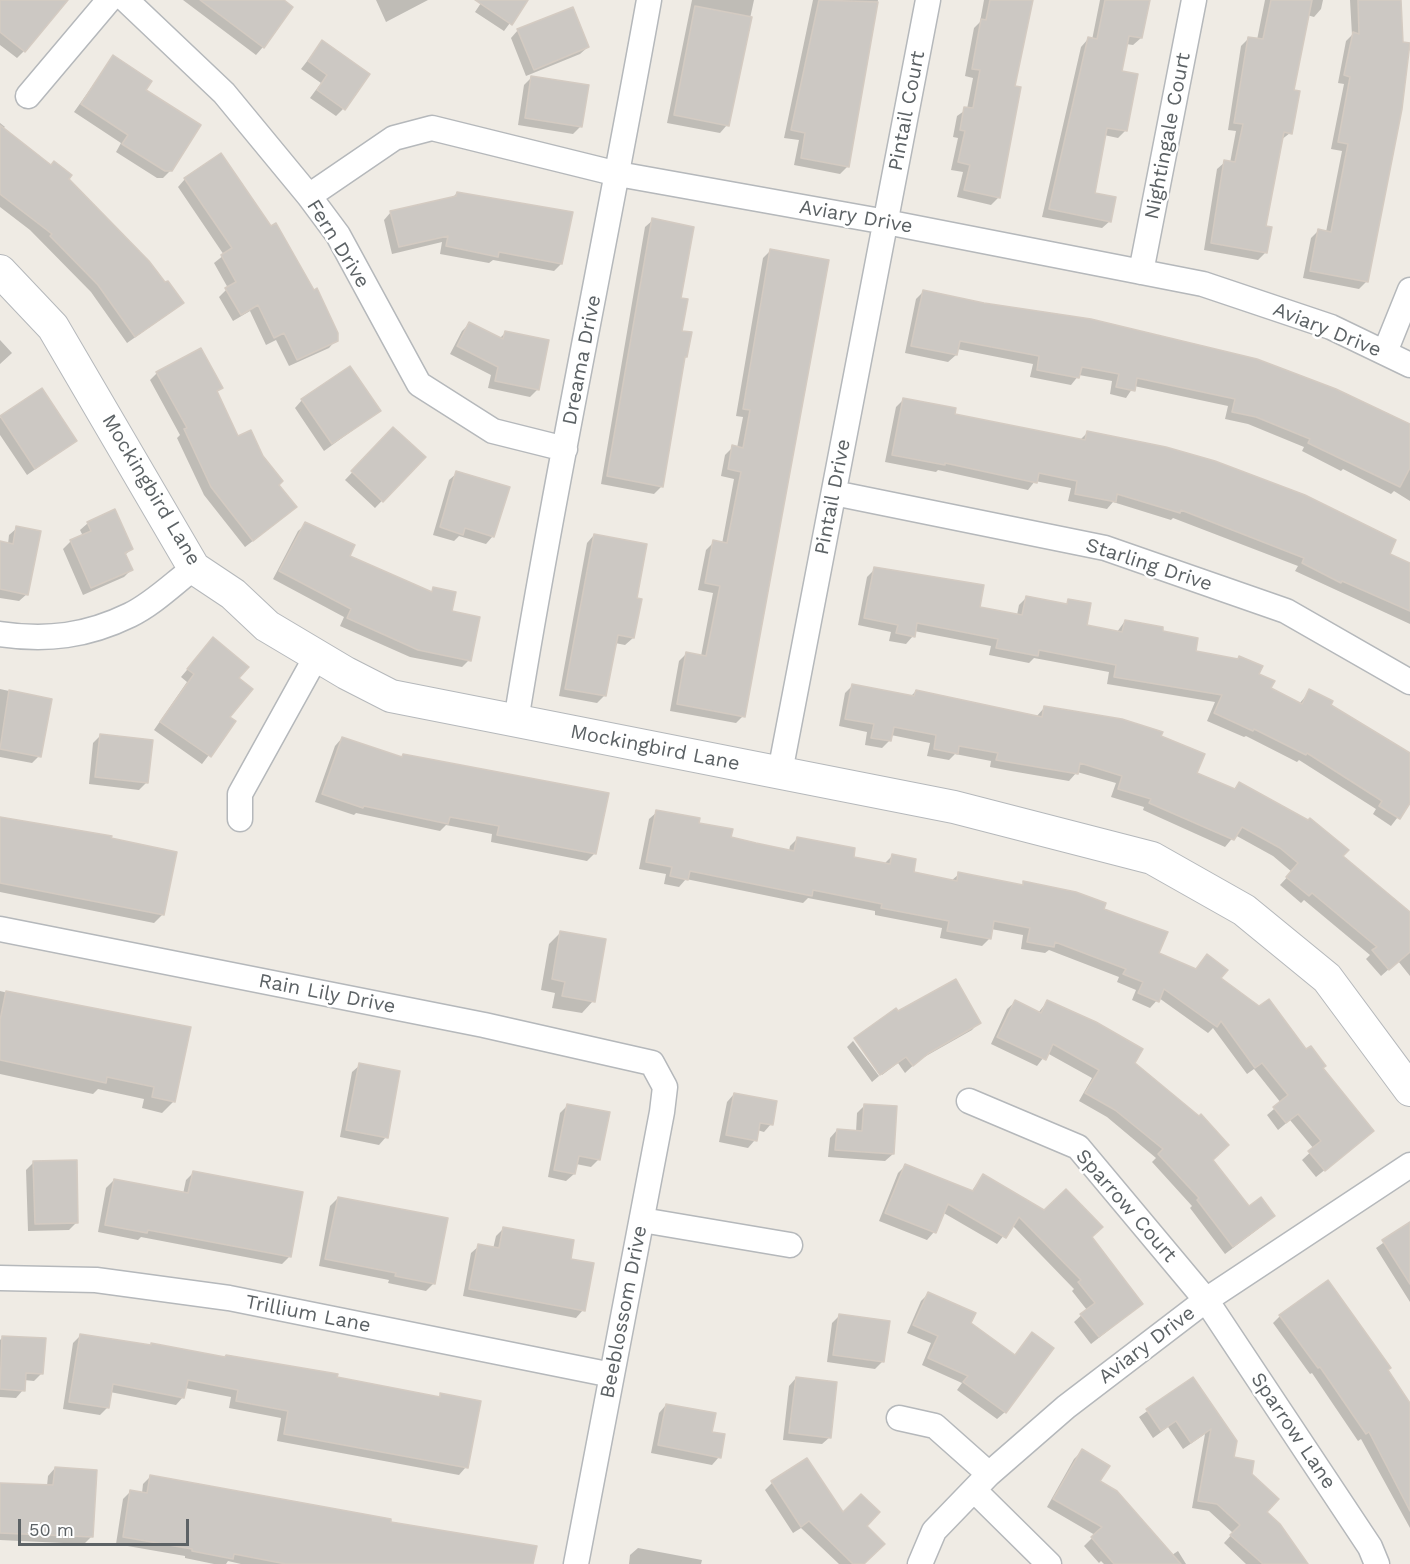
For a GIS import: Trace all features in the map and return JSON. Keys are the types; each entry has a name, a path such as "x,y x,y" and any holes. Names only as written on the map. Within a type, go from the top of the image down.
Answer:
{"street":[{"path":"28,96 109,0"},
{"name":"Fern Drive","path":"126,0 224,93 309,196 338,235 419,384 493,431 565,449"},
{"name":"Dreama Drive","path":"516,721 538,582 618,174 649,0"},
{"name":"Pintail Court","path":"886,222 928,0"},
{"name":"Nightingale Court","path":"1141,272 1194,0"},
{"name":"Aviary Drive","path":"309,196 394,138 432,129 618,174 886,222 1203,284 1331,327 1410,365"},
{"name":"Pintail Drive","path":"780,771 886,222"},
{"name":"Mockingbird Lane","path":"0,271 53,327 194,568 233,594 267,626 391,696 954,807 1152,858 1244,910 1327,978 1410,1090"},
{"path":"1385,352 1410,290"},
{"name":"Starling Drive","path":"834,493 1105,548 1286,611 1410,682"},
{"path":"0,634 33,639 85,633 132,614 194,568"},
{"path":"240,819 240,794 317,655"},
{"name":"Rain Lily Drive","path":"0,929 484,1025 652,1063"},
{"name":"Beeblossom Drive","path":"576,1564 665,1087 652,1063"},
{"name":"Sparrow Court","path":"969,1101 1078,1147 1206,1300"},
{"name":"Aviary Drive","path":"920,1564 934,1531 982,1483 1066,1407 1206,1300 1410,1166"},
{"path":"642,1220 790,1245"},
{"name":"Trillium Lane","path":"0,1278 96,1280 229,1298 612,1375"},
{"name":"Sparrow Lane","path":"1206,1300 1370,1546 1377,1564"},
{"path":"899,1418 935,1426 1049,1564"}],"building":[{"path":"0,0 68,0 25,52 0,32"},
{"path":"200,0 284,0 293,7 264,48"},
{"path":"475,0 528,0 512,25"},
{"path":"819,0 878,2 849,167 801,158 805,133 791,130"},
{"path":"990,0 1033,0 1015,86 1021,87 1000,198 964,190 970,165 958,162 965,131 960,130 964,107 973,108 980,70 972,69 981,19 986,20"},
{"path":"1105,0 1150,0 1142,38 1129,36 1122,71 1138,74 1127,131 1107,128 1095,193 1116,197 1111,222 1049,209 1088,37 1097,39"},
{"path":"1271,0 1312,0 1294,90 1300,91 1292,134 1284,132 1266,226 1272,227 1267,253 1211,243 1224,160 1235,162 1243,124 1234,123 1248,37 1263,39"},
{"path":"1358,0 1401,0 1403,42 1410,43 1402,109 1368,282 1310,271 1318,229 1331,232 1348,144 1338,142 1350,77 1344,75 1353,32 1359,34"},
{"path":"695,6 752,17 729,126 674,115"},
{"path":"573,7 589,47 534,70 517,29"},
{"path":"322,40 370,74 345,110 317,90 327,75 308,61"},
{"path":"113,55 152,81 146,90 201,125 172,171 165,171 122,144 128,135 81,104"},
{"path":"531,76 589,85 582,127 525,118"},
{"path":"0,125 51,165 54,161 72,175 69,179 149,261 165,282 168,281 184,303 135,337 98,285 50,236 52,234 0,194"},
{"path":"221,153 271,226 276,223 314,290 317,288 338,333 338,341 297,360 284,333 274,338 258,305 241,315 225,288 236,282 221,255 232,248 184,178"},
{"path":"457,192 573,212 562,264 499,252 498,257 446,246 448,236 399,247 390,211 456,196"},
{"path":"652,218 694,227 681,298 688,299 682,331 692,332 687,357 685,357 663,487 607,476"},
{"path":"770,249 829,260 745,717 677,704 686,652 706,656 720,586 705,583 713,540 727,543 741,472 728,469 732,445 743,448 750,410 743,409"},
{"path":"923,290 984,303 1091,319 1257,359 1336,389 1410,424 1410,468 1400,487 1308,443 1310,439 1256,417 1232,412 1235,399 1137,378 1135,391 1116,387 1119,374 1082,367 1079,378 1037,370 1039,356 960,341 957,355 911,346"},
{"path":"469,322 503,339 505,331 549,340 539,390 495,381 498,367 457,346"},
{"path":"201,348 223,388 217,391 238,436 251,430 263,456 283,481 279,485 297,507 253,541 211,487 184,429 187,428 156,372"},
{"path":"350,366 381,411 332,444 301,399"},
{"path":"42,388 77,441 35,469 0,416"},
{"path":"903,398 956,408 955,414 1085,440 1087,431 1166,447 1215,461 1305,495 1396,540 1390,554 1410,563 1410,611 1342,581 1341,583 1302,563 1304,558 1181,510 1180,513 1117,494 1116,502 1075,494 1077,481 1039,473 1037,483 945,463 945,465 892,455"},
{"path":"393,427 426,457 383,502 351,471"},
{"path":"456,471 510,487 494,537 465,528 463,535 440,527"},
{"path":"115,509 133,549 125,553 133,570 91,588 70,540 91,531 87,522"},
{"path":"305,522 355,545 350,556 432,592 433,587 456,592 452,611 480,617 471,661 418,650 347,618 351,609 279,571"},
{"path":"16,526 41,531 28,595 0,589 0,541 13,544"},
{"path":"594,534 647,544 637,598 642,599 634,638 618,635 606,696 565,689"},
{"path":"874,567 984,585 980,607 1022,615 1026,596 1067,604 1068,599 1091,603 1087,625 1122,632 1125,620 1163,627 1163,631 1198,638 1196,651 1238,659 1239,656 1263,666 1259,674 1275,681 1271,688 1302,704 1309,689 1333,701 1331,705 1410,753 1410,803 1400,819 1379,806 1382,801 1307,753 1306,755 1254,729 1253,731 1214,713 1222,695 1114,677 1116,665 1039,650 1038,656 996,648 998,639 917,623 915,637 896,633 898,625 864,618"},
{"path":"213,637 249,667 239,678 253,689 230,717 236,721 211,757 160,722 194,674 187,669"},
{"path":"852,684 914,696 916,690 1042,717 1044,706 1122,719 1163,732 1161,736 1205,754 1197,773 1235,789 1239,782 1308,820 1310,818 1349,850 1343,856 1410,912 1410,952 1389,970 1372,950 1377,947 1312,893 1309,896 1286,877 1298,863 1280,848 1242,827 1234,840 1149,803 1151,799 1118,789 1122,776 1080,763 1078,774 996,760 998,753 959,746 958,754 934,749 936,735 894,727 891,741 871,738 874,724 845,719"},
{"path":"9,690 52,699 41,757 0,749"},
{"path":"100,734 153,740 148,783 95,777"},
{"path":"342,737 402,757 403,754 609,793 596,854 497,835 499,826 450,817 448,824 364,806 363,808 322,794"},
{"path":"656,810 700,818 699,823 733,829 731,837 794,851 797,837 855,848 854,857 890,864 892,854 916,859 914,872 957,881 958,872 1023,885 1023,881 1076,892 1106,903 1104,909 1168,932 1159,953 1196,969 1207,954 1228,970 1221,978 1259,1006 1269,999 1306,1049 1311,1046 1326,1066 1323,1068 1374,1131 1325,1171 1308,1151 1321,1141 1298,1114 1286,1123 1273,1107 1288,1095 1262,1063 1255,1068 1221,1021 1217,1027 1164,989 1159,1002 1138,993 1143,982 1123,974 1126,969 1055,942 1054,947 1027,942 1030,928 994,921 991,939 947,931 949,921 881,908 882,904 813,890 812,896 690,871 688,880 670,876 672,867 646,862"},
{"path":"0,817 112,836 111,838 177,852 164,915 0,883"},
{"path":"560,931 606,939 595,1002 562,996 565,982 552,979"},
{"path":"956,979 981,1023 929,1053 913,1066 906,1057 880,1075 854,1038 896,1008 898,1011"},
{"path":"6,991 191,1027 175,1102 152,1097 154,1087 107,1077 106,1083 0,1060 0,1020"},
{"path":"1015,1000 1041,1013 1047,1000 1096,1022 1143,1049 1135,1063 1199,1116 1201,1114 1229,1145 1213,1160 1249,1206 1261,1197 1275,1216 1233,1247 1197,1200 1199,1198 1158,1154 1163,1149 1115,1110 1085,1093 1099,1070 1053,1044 1046,1060 997,1037"},
{"path":"359,1063 400,1071 388,1138 346,1130"},
{"path":"734,1093 777,1101 773,1125 760,1123 757,1141 726,1135"},
{"path":"567,1104 610,1112 600,1160 579,1156 575,1174 554,1170"},
{"path":"864,1104 897,1106 894,1154 835,1150 837,1129 862,1131"},
{"path":"77,1160 78,1223 35,1224 33,1161"},
{"path":"905,1164 973,1191 983,1174 1044,1210 1066,1189 1103,1227 1092,1237 1143,1304 1099,1337 1080,1314 1095,1303 1078,1282 1081,1280 1019,1217 1006,1238 948,1204 936,1233 885,1213"},
{"path":"193,1171 303,1192 291,1257 148,1230 147,1233 105,1225 114,1179 188,1193"},
{"path":"338,1197 448,1218 435,1284 395,1276 396,1273 325,1259"},
{"path":"1410,1222 1410,1284 1382,1240"},
{"path":"503,1227 574,1240 571,1259 594,1263 585,1311 469,1289 478,1244 499,1248"},
{"path":"1328,1280 1391,1368 1388,1370 1410,1403 1410,1511 1369,1432 1366,1434 1320,1367 1318,1368 1279,1315"},
{"path":"928,1292 976,1313 971,1323 1015,1355 1032,1332 1054,1348 1006,1413 963,1382 968,1376 928,1358 938,1336 913,1325"},
{"path":"839,1314 890,1321 884,1362 833,1355"},
{"path":"80,1334 151,1345 151,1343 225,1357 226,1355 338,1374 337,1377 440,1397 440,1393 481,1401 468,1468 284,1434 288,1411 236,1401 238,1390 188,1380 184,1398 113,1384 109,1408 69,1402"},
{"path":"2,1336 46,1338 43,1374 26,1373 25,1391 0,1389"},
{"path":"796,1377 837,1382 831,1438 789,1433"},
{"path":"1193,1377 1237,1441 1234,1457 1254,1461 1252,1474 1279,1499 1267,1512 1280,1524 1308,1564 1263,1564 1230,1535 1240,1525 1217,1504 1198,1501 1211,1429 1191,1443 1176,1421 1161,1431 1146,1409"},
{"path":"666,1404 716,1413 712,1432 725,1434 721,1458 658,1445"},
{"path":"1082,1449 1110,1466 1100,1481 1117,1491 1181,1564 1114,1564 1091,1537 1102,1527 1053,1499"},
{"path":"807,1458 843,1512 861,1494 880,1512 867,1526 885,1544 864,1564 853,1564 809,1521 801,1527 771,1481"},
{"path":"55,1467 97,1470 93,1537 0,1533 0,1483 53,1485"},
{"path":"150,1475 391,1519 391,1522 537,1546 533,1564 286,1564 234,1554 233,1559 123,1537 130,1490 147,1493"}]}
